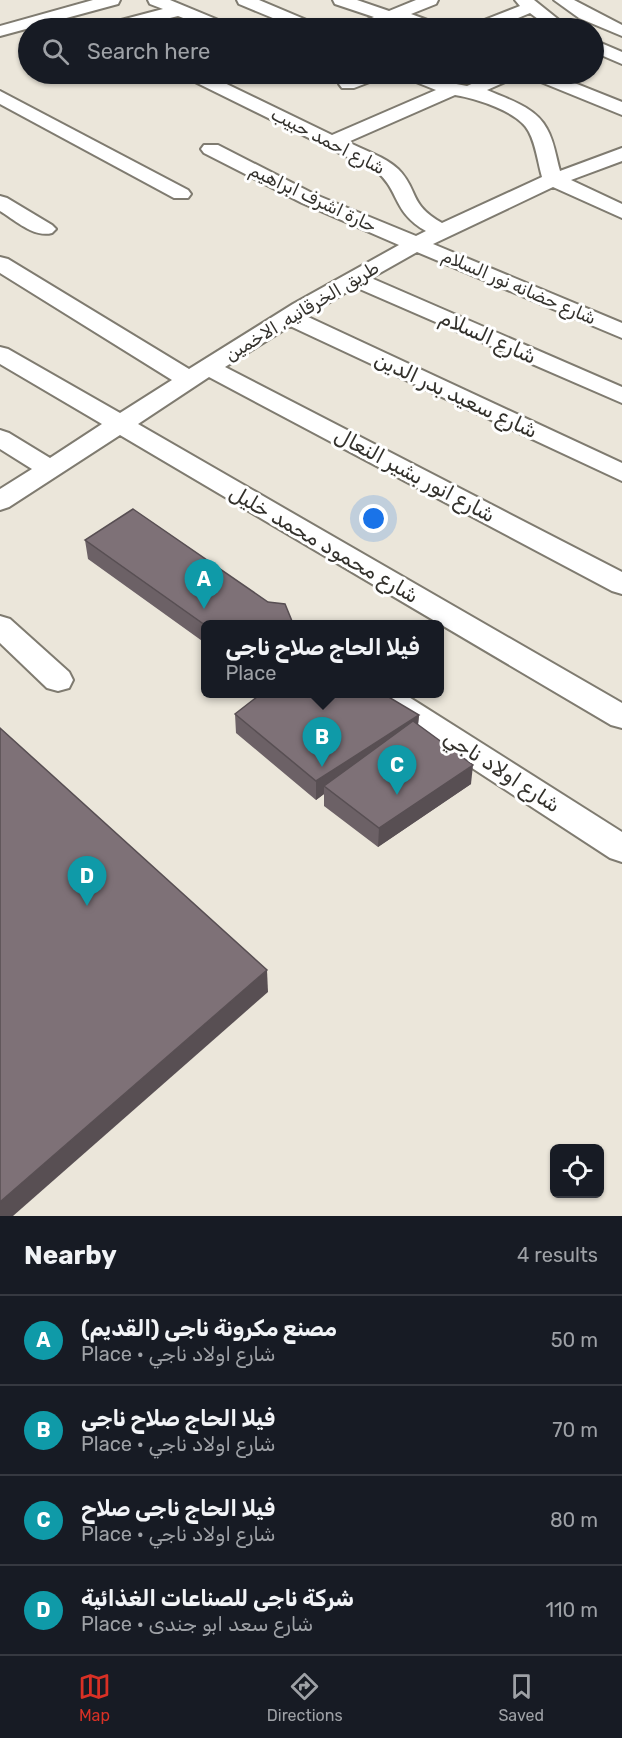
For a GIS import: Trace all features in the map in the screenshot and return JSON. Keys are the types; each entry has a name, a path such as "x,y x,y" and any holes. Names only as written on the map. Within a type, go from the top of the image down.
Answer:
{"street":[{"path":"0,19 69,0"},
{"path":"47,18 112,0"},
{"path":"156,0 199,18"},
{"path":"245,0 287,18"},
{"path":"341,0 402,18"},
{"path":"386,18 430,0"},
{"path":"562,0 594,18"},
{"path":"500,18 527,4 546,18"},
{"path":"156,18 180,10"},
{"path":"604,23 622,31"},
{"path":"0,31 18,26"},
{"name":"شارع احمد حبيب","path":"213,84 393,174 412,212 441,231"},
{"path":"443,84 518,111 537,129 552,179 622,212"},
{"path":"332,142 479,84"},
{"path":"562,84 622,110"},
{"path":"518,111 568,87"},
{"path":"0,97 181,194"},
{"name":"حارة اشرف ابراهيم","path":"211,149 309,199 416,244"},
{"name":"طريق الخرقانيه, الاخمين","path":"0,501 198,373 416,244 552,179 616,160"},
{"path":"0,202 45,229"},
{"name":"شارع حضانه نور السلام","path":"416,244 622,331"},
{"name":"شارع انور بشير النعال","path":"0,264 198,373 622,584"},
{"name":"شارع السلام","path":"355,279 622,396"},
{"name":"شارع سعيد بدر الدين","path":"290,317 622,473"},
{"name":"شارع محمود محمد خليل","path":"5,363 119,425 622,717"},
{"path":"0,438 51,470"},
{"path":"0,626 58,680"},
{"name":"شارع اولاد ناجي","path":"390,698 622,849"}],"building":[{"path":"133,509 268,602 285,604 292,620 201,620 201,622 85,540"},
{"path":"256,698 390,698 419,715 316,781 235,714"},
{"path":"413,721 473,765 379,828 324,786"},
{"path":"0,728 267,970 0,1202"}],"place":[{"name":"مصنع مكرونة ناجى (القديم)","path":"204,609"},
{"name":"فيلا الحاج صلاح ناجى","path":"322,767"},
{"name":"فيلا الحاج ناجى صلاح","path":"397,795"},
{"name":"شركة ناجى للصناعات الغذائية","path":"87,906"}]}
